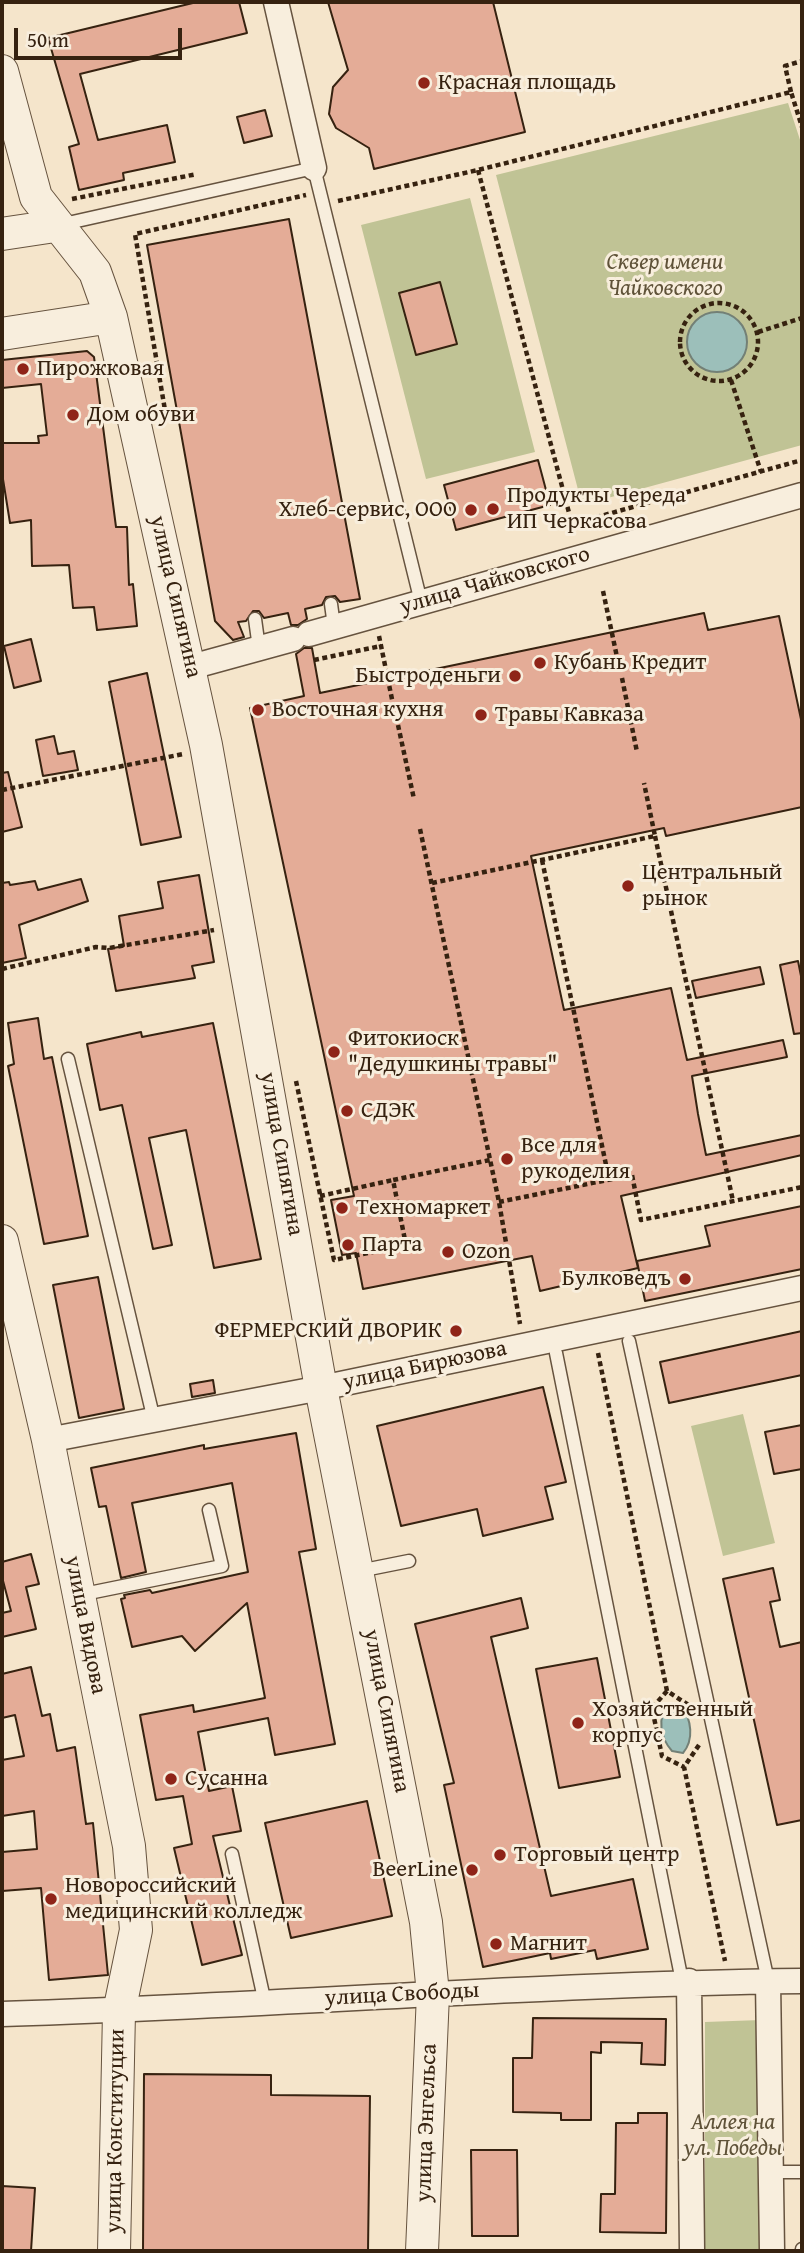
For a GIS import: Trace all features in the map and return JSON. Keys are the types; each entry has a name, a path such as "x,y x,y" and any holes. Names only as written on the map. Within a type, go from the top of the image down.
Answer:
{"street":[{"path":"276,2 307,170"},
{"path":"2,71 36,197 55,226 95,272 111,317 2,334"},
{"path":"2,234 55,226"},
{"name":"улица Сипягина","path":"111,317 191,667 321,1388 426,1922 433,1994"},
{"name":"улица Чайковского","path":"191,667 301,636 332,615 375,615 802,495"},
{"name":"улица Видова","path":"2,1241 48,1440 129,1846 136,1930 119,2012"},
{"name":"улица Бирюзова","path":"48,1440 321,1388 802,1288"},
{"path":"685,1981 692,2251"},
{"name":"улица Свободы","path":"2,2014 119,2012 685,1981 802,1981"},
{"path":"768,1981 772,2251"},
{"name":"улица Энгельса","path":"422,2251 433,1994"},
{"name":"улица Конституции","path":"114,2251 119,2012"}],"lane":[{"path":"55,226 307,170 323,198 421,602"},
{"path":"255,619 259,648"},
{"path":"68,1059 155,1420"},
{"path":"629,1341 768,1981"},
{"path":"556,1353 685,1981"},
{"path":"79,1595 222,1566 209,1510"},
{"path":"359,1571 409,1561"},
{"path":"232,1854 265,2003"},
{"path":"771,2172 802,2172"}],"path":[{"path":"802,61 785,66 802,127"},
{"path":"166,416 135,234 306,195 338,202 791,92"},
{"path":"306,195 307,170"},
{"path":"478,170 572,524 802,460"},
{"path":"711,303 727,303 743,311 758,332 758,355 746,371 731,380 714,381 699,377 686,362 679,344 681,326 693,312 711,303"},
{"path":"758,332 802,318"},
{"path":"731,380 761,472"},
{"path":"603,592 617,657"},
{"path":"375,615 393,704"},
{"path":"314,660 381,646"},
{"path":"622,678 637,752"},
{"path":"398,724 414,799"},
{"path":"2,790 189,753"},
{"path":"644,783 733,1201"},
{"path":"420,829 491,1160 524,1346"},
{"path":"432,883 655,836"},
{"path":"542,860 610,1180"},
{"path":"2,969 96,947 109,948 223,929"},
{"path":"295,1078 334,1260 407,1245 393,1181"},
{"path":"320,1196 491,1160"},
{"path":"499,1202 632,1175 641,1220 802,1187"},
{"path":"594,1331 667,1690 689,1703 692,1714"},
{"path":"667,1690 652,1708 662,1756 684,1767"},
{"path":"697,1735 700,1746 684,1767 726,1964"}],"green space":[{"name":"Сквер имени Чайковского","path":"788,103 802,146 802,445 582,505 496,175"},
{"path":"470,198 535,452 426,479 361,225"},
{"path":"743,1414 775,1543 723,1556 691,1426"},
{"name":"Аллея на ул. Победы","path":"761,2020 763,2251 705,2251 705,2022"}],"water":[{"path":"711,312 723,312 739,320 745,330 745,354 739,364 723,372 711,372 695,364 687,348 687,336 695,320"},
{"path":"669,1705 681,1707 689,1723 689,1742 683,1753 672,1751 661,1728 662,1716"}],"building":[{"path":"197,2 239,2 247,33 80,74 98,140 167,125 175,162 123,173 124,180 79,190 69,147 79,144 48,38"},
{"name":"Красная площадь","path":"328,2 493,2 525,132 374,169 369,148 336,128 329,114 333,87 348,70"},
{"path":"265,110 272,136 244,143 237,117"},
{"path":"289,219 360,599 340,602 335,596 326,597 322,605 305,609 307,619 298,625 291,625 288,613 264,618 259,611 253,611 246,621 238,622 244,637 233,640 215,621 147,245"},
{"path":"440,282 457,344 416,355 399,293"},
{"path":"87,351 94,357 116,527 127,527 129,585 133,584 137,626 97,630 94,607 73,608 69,565 32,566 31,520 10,523 2,473 2,443 39,443 38,436 47,435 41,384 2,388 2,360"},
{"path":"538,460 550,505 456,530 444,485"},
{"path":"704,613 708,630 779,616 802,724 802,807 666,836 664,828 531,856 564,1010 671,988 687,1060 783,1040 787,1057 692,1076 698,1114 706,1155 802,1135 802,1155 621,1196 638,1268 540,1291 532,1256 363,1289 356,1253 342,1255 331,1200 354,1196 250,708 304,696 296,654 304,648 312,648 320,693"},
{"path":"31,639 41,681 14,688 4,646"},
{"path":"147,673 181,837 141,845 109,682"},
{"path":"54,736 58,754 74,751 78,770 43,776 36,740"},
{"path":"8,772 22,827 2,832 2,773"},
{"path":"199,875 214,962 192,966 195,978 116,991 108,949 124,946 119,916 163,908 158,882"},
{"path":"81,879 88,901 19,925 26,958 2,963 2,883 9,882 10,885 35,881 38,890"},
{"path":"798,961 802,981 802,1033 794,1034 780,965"},
{"path":"760,967 764,984 696,998 692,981"},
{"path":"38,1018 44,1059 52,1057 88,1236 44,1244 8,1066 14,1064 8,1023"},
{"path":"213,1023 261,1259 214,1268 186,1130 149,1138 172,1245 153,1249 122,1105 100,1110 87,1044 141,1032 142,1037"},
{"path":"802,1206 802,1269 645,1301 637,1261 710,1246 705,1226"},
{"path":"98,1277 124,1409 79,1418 53,1285"},
{"path":"802,1331 802,1375 669,1403 660,1362"},
{"path":"213,1380 215,1393 192,1397 190,1384"},
{"path":"543,1387 566,1482 545,1487 553,1519 483,1536 477,1509 401,1526 377,1426"},
{"path":"802,1425 802,1469 774,1474 765,1432"},
{"path":"296,1433 316,1549 299,1552 335,1744 275,1755 268,1718 198,1732 209,1791 232,1786 241,1831 213,1836 242,1955 202,1965 174,1848 192,1844 183,1796 156,1800 140,1715 193,1705 194,1712 265,1698 247,1603 195,1651 182,1636 132,1647 121,1599 125,1598 124,1595 150,1590 152,1593 248,1572 232,1483 132,1503 146,1572 121,1578 106,1506 99,1507 91,1468 204,1445 204,1449"},
{"path":"31,1554 39,1584 26,1587 36,1629 2,1637 2,1613 11,1611 2,1577 2,1562"},
{"path":"773,1568 780,1600 770,1602 780,1647 802,1642 802,1820 777,1825 723,1579"},
{"name":"Торговый центр","path":"521,1598 528,1628 491,1637 551,1896 633,1879 648,1949 597,1959 595,1950 551,1959 550,1953 483,1967 444,1785 454,1783 415,1624"},
{"name":"Хозяйственный корпус","path":"597,1658 620,1777 559,1788 536,1669"},
{"path":"31,1667 42,1716 50,1714 57,1751 75,1747 86,1824 93,1823 108,1975 49,1980 41,1888 2,1891 2,1852 37,1849 34,1811 2,1816 2,1760 24,1756 15,1715 2,1718 2,1674"},
{"path":"367,1801 392,1916 291,1938 265,1823"},
{"path":"533,2018 666,2019 665,2065 641,2064 642,2043 601,2042 601,2053 591,2052 591,2120 561,2120 561,2113 513,2112 513,2058 532,2058"},
{"path":"144,2074 271,2075 271,2095 370,2096 368,2251 143,2251"},
{"path":"638,2113 667,2113 666,2233 600,2232 601,2194 615,2194 616,2123 638,2123"},
{"path":"471,2150 517,2150 518,2236 472,2236"},
{"path":"2,2186 35,2188 31,2251 2,2250"}],"place":[{"name":"Красная площадь","path":"424,83"},
{"name":"Пирожковая","path":"23,369"},
{"name":"Дом обуви","path":"73,415"},
{"name":"Продукты Череда ИП Черкасова","path":"493,509"},
{"name":"Хлеб-сервис, ООО","path":"471,510"},
{"name":"Кубань Кредит","path":"540,663"},
{"name":"Быстроденьги","path":"515,676"},
{"name":"Восточная кухня","path":"258,710"},
{"name":"Травы Кавказа","path":"481,715"},
{"name":"Центральный рынок","path":"628,886"},
{"name":"Фитокиоск \"Дедушкины травы\"","path":"334,1052"},
{"name":"СДЭК","path":"347,1111"},
{"name":"Все для рукоделия","path":"507,1159"},
{"name":"Техномаркет","path":"342,1208"},
{"name":"Парта","path":"348,1245"},
{"name":"Ozon","path":"448,1252"},
{"name":"Булковедъ","path":"685,1279"},
{"name":"ФЕРМЕРСКИЙ ДВОРИК","path":"456,1331"},
{"name":"Хозяйственный корпус","path":"578,1723"},
{"name":"Сусанна","path":"171,1779"},
{"name":"Торговый центр","path":"500,1855"},
{"name":"BeerLine","path":"472,1870"},
{"name":"Новороссийский медицинский колледж","path":"51,1899"},
{"name":"Магнит","path":"496,1944"}]}
